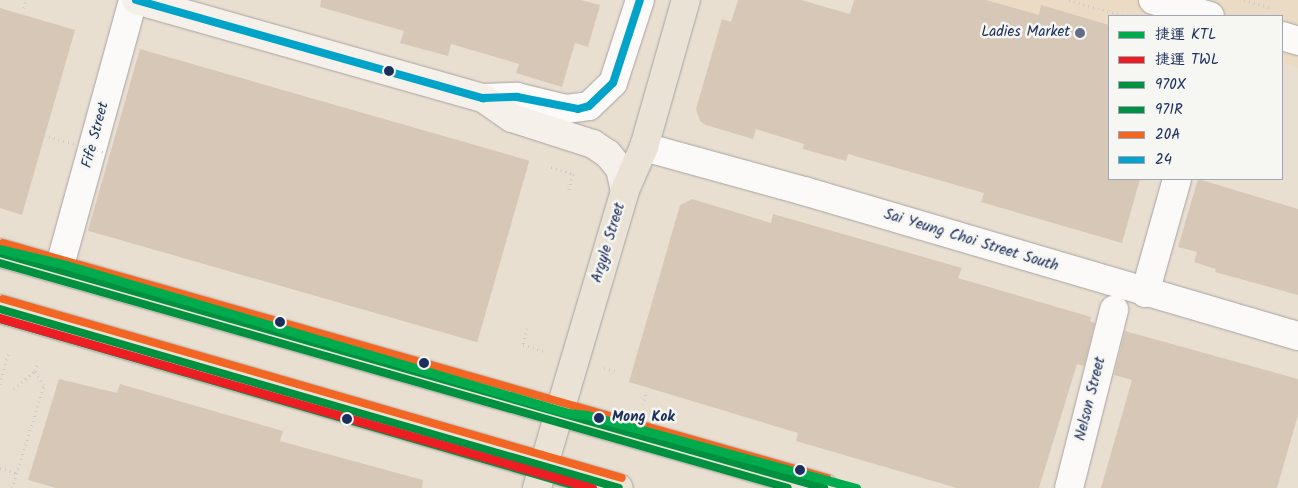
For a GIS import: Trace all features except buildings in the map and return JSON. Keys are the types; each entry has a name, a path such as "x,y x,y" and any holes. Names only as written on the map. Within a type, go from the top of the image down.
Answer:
{"main road":[{"name":"Argyle Street","path":"540,476 626,190 644,147 686,0"},
{"path":"0,252 824,488"},
{"path":"0,309 540,476 619,488"}],"street":[{"path":"134,0 483,98 517,97 566,109 589,106 613,83 640,0"},
{"name":"Fife Street","path":"59,270 134,0"},
{"path":"1153,0 1206,15"},
{"path":"1222,15 1226,0"},
{"path":"1283,36 1298,41"},
{"path":"483,98 512,118 593,144 608,154 620,169 626,190"},
{"name":"Sai Yeung Choi Street South","path":"644,147 804,191 1145,293 1298,336"},
{"path":"1145,293 1178,180"},
{"name":"Nelson Street","path":"1069,488 1114,310"}],"path":[{"path":"24,8 26,0"},
{"path":"1069,0 1122,15"},
{"path":"44,135 110,154"},
{"path":"551,167 573,174 568,193"},
{"path":"522,345 527,328"},
{"path":"0,384 9,351"},
{"path":"14,389 35,371 38,361"},
{"path":"12,488 44,385 35,371"},
{"path":"0,468 16,473"}],"shaded area":[{"name":"Ladies Market","path":"937,0 1298,0 1298,68 1283,63 1283,15 1108,15 1108,50"}],"metro line":[{"name":"KTL","path":"0,249 66,265 568,413 587,415 856,488"},
{"name":"TWL","path":"0,318 592,488"}],"transit line":[{"name":"24","path":"136,0 483,98 517,97 578,109 589,106 613,83 640,0"},
{"name":"20A","path":"3,243 827,478"},
{"name":"970X","path":"0,253 824,488"},
{"name":"971R","path":"0,263 788,488"},
{"name":"20A","path":"3,299 622,478"},
{"name":"970X","path":"0,309 619,488"},
{"name":"971R","path":"0,319 583,488"}],"place":[{"name":"Ladies Market","path":"1080,33"},
{"name":"Mong Kok","path":"599,418"}]}
